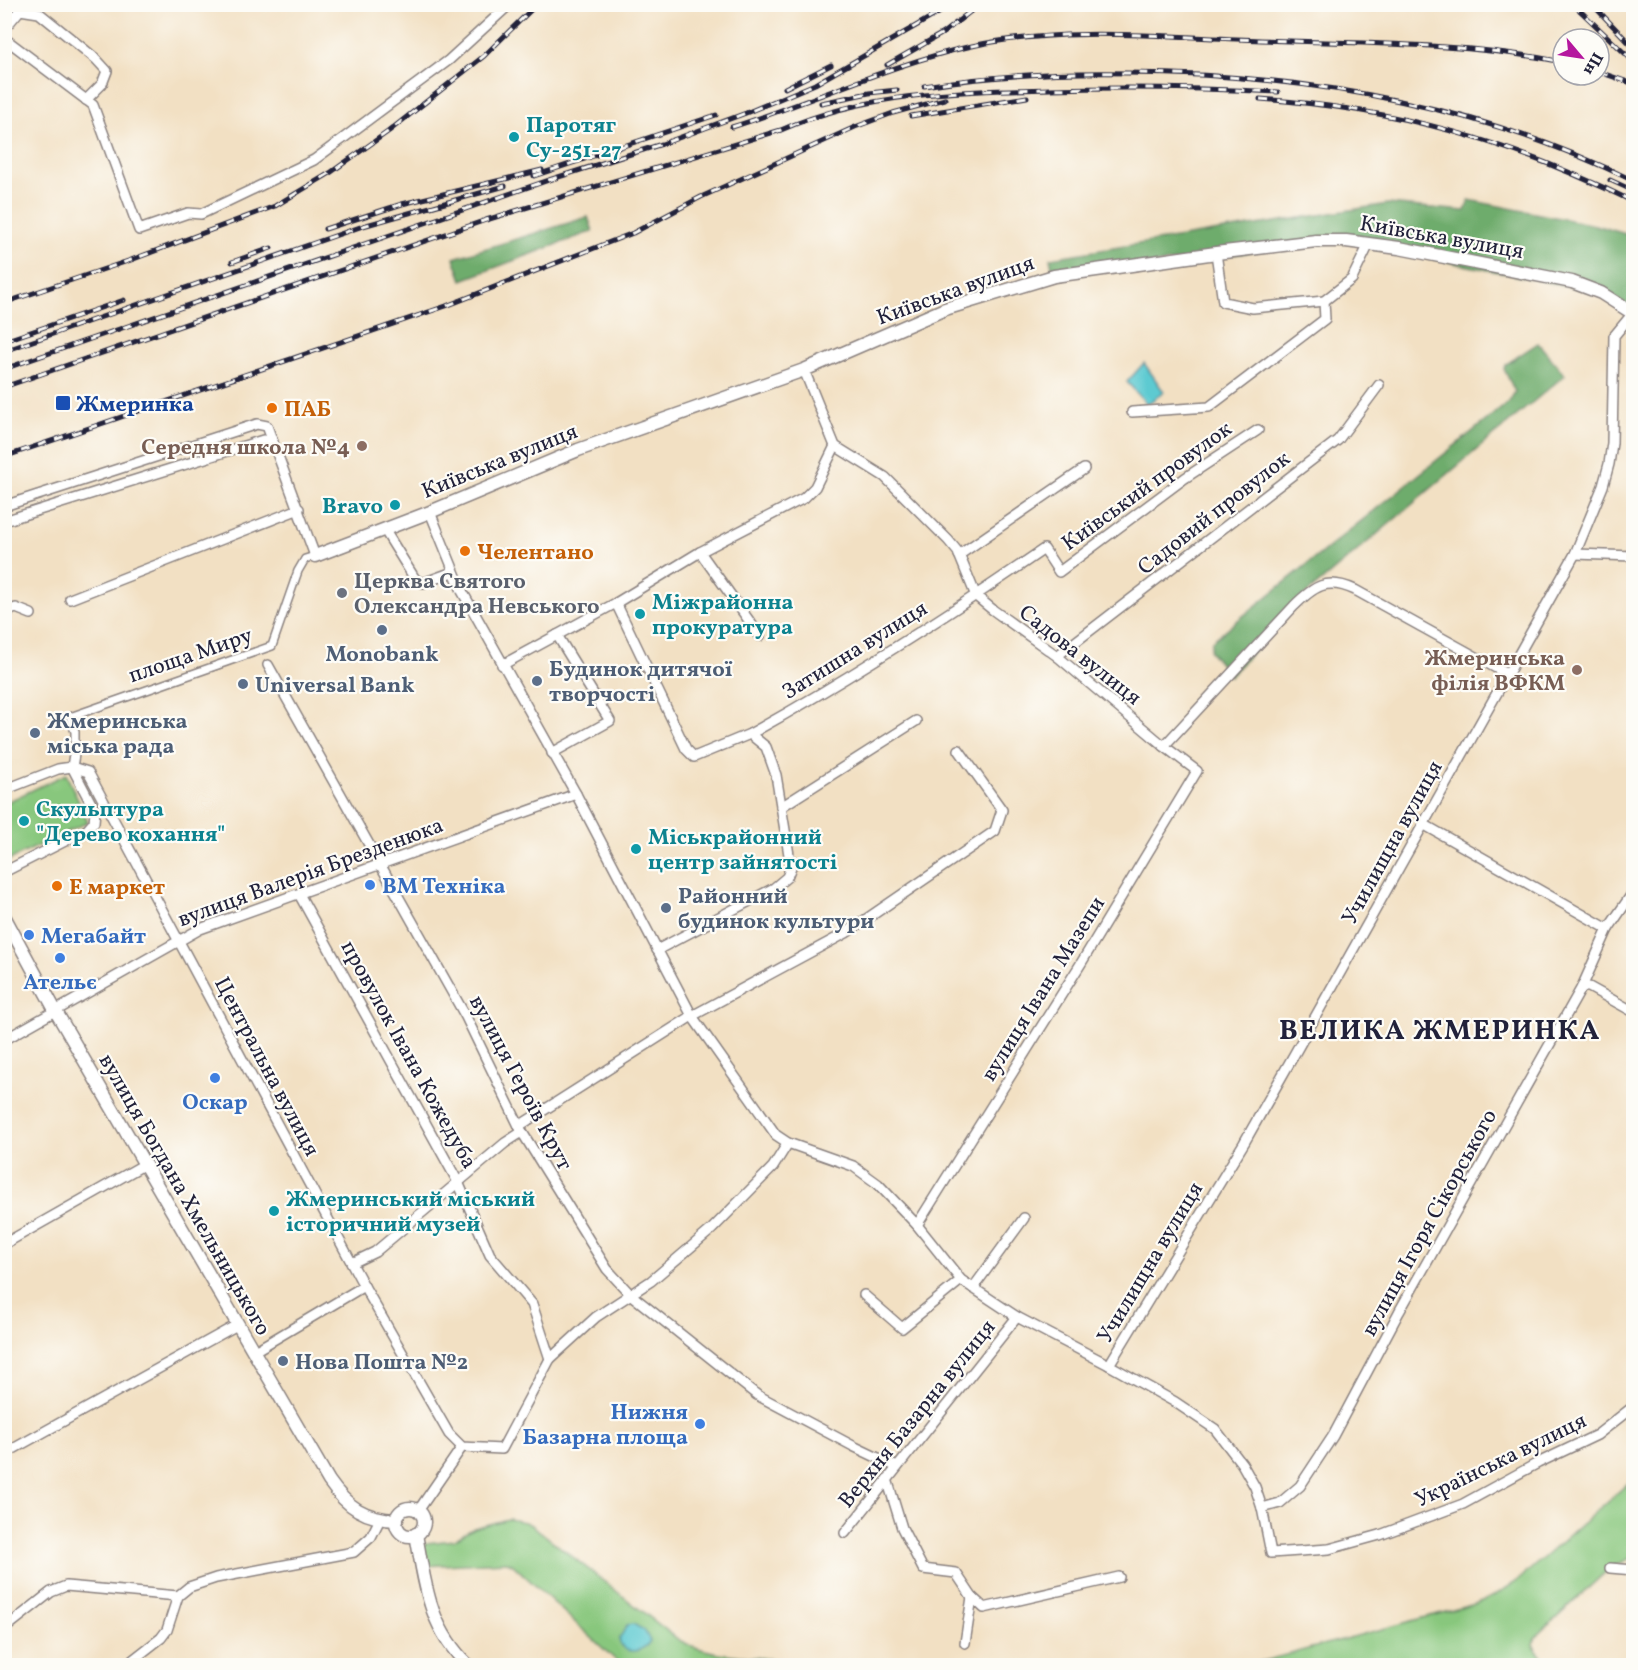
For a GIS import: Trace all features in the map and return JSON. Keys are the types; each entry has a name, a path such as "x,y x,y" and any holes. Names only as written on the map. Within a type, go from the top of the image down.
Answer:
{"street":[{"path":"4,38 93,105 140,230 188,213 201,214 314,160 449,60 510,4"},
{"path":"4,29 18,7 39,14 96,59 107,71 102,84 86,100"},
{"name":"Київська вулиця","path":"315,556 430,512 579,450 804,370 945,309 1030,282 1072,273 1316,241 1346,241 1369,243 1572,282 1601,292 1633,314"},
{"path":"1216,253 1223,302 1253,308 1324,301 1352,279 1369,243"},
{"path":"1132,412 1209,407 1325,319 1324,301"},
{"name":"Училищна вулиця","path":"1109,1365 1244,1143 1575,554 1603,486 1609,464 1612,443 1614,336 1633,314"},
{"path":"502,665 616,603 700,552 810,494 835,446 804,370"},
{"name":"Садовий провулок","path":"1057,656 1338,440 1379,385"},
{"path":"4,507 257,424 267,426 315,556"},
{"name":"Київський провулок","path":"976,596 1044,549 1059,572 1185,478 1258,430"},
{"path":"4,521 263,440 273,442"},
{"name":"Садова вулиця","path":"835,446 885,477 948,540 959,555 976,596 1057,656 1197,771"},
{"path":"959,555 1084,469"},
{"path":"70,599 299,509"},
{"path":"430,512 453,572 502,665 576,794 692,1016 776,1135 788,1143 853,1166 878,1184 917,1225 961,1280 1017,1317 1175,1402 1215,1429 1242,1464 1255,1487 1262,1508"},
{"path":"384,530 416,579 423,583 453,572"},
{"path":"700,552 760,636"},
{"path":"1575,554 1634,556"},
{"name":"площа Миру","path":"72,767 75,732 70,717 272,646 298,571 305,559 315,556"},
{"path":"1164,746 1294,606 1312,589 1325,584 1335,583 1354,590 1507,674"},
{"name":"Затишна вулиця","path":"616,603 686,749 694,757 750,734 828,691 976,596"},
{"path":"4,612 16,608 31,614"},
{"path":"552,753 610,721 557,635"},
{"name":"вулиця Героїв Крут","path":"268,665 466,1017 521,1129 607,1269 630,1294 757,1395 897,1467"},
{"path":"781,807 916,721"},
{"path":"657,950 774,888 787,878 791,867 776,775 766,747 750,734"},
{"path":"352,1263 375,1252 521,1129 692,1016 846,933 995,831 1002,810 959,750"},
{"path":"4,790 58,769 72,767 95,812 94,822 87,830 4,872"},
{"name":"Центральна вулиця","path":"72,767 88,772 364,1286 449,1434 462,1447"},
{"name":"вулиця Івана Мазепи","path":"917,1225 1080,965 1197,771"},
{"name":"вулиця Валерія Брезденюка","path":"4,1040 200,929 576,794"},
{"path":"1423,824 1608,929"},
{"name":"вулиця Ігоря Сікорського","path":"1262,1508 1280,1503 1300,1486 1333,1437 1410,1293 1582,987 1608,929 1634,891"},
{"name":"провулок Івана Кожедуба","path":"299,894 458,1182 490,1255 532,1304 550,1359"},
{"name":"вулиця Богдана Хмельницького","path":"4,916 55,1010 237,1325 337,1492 352,1507 380,1520 397,1520"},
{"path":"1582,987 1589,987 1634,1012"},
{"path":"420,1512 462,1447 502,1449 550,1359 596,1317 651,1281 712,1228 773,1167 788,1143"},
{"path":"4,1244 145,1164"},
{"path":"973,1288 1024,1218"},
{"path":"864,1295 902,1328 961,1280"},
{"path":"253,1352 364,1286"},
{"name":"Верхня Базарна вулиця","path":"845,1533 1017,1317"},
{"path":"4,1454 237,1325"},
{"name":"Українська вулиця","path":"1262,1508 1271,1553 1329,1549 1380,1536 1463,1504 1538,1462 1597,1435 1634,1406"},
{"path":"887,1479 902,1528 922,1569 956,1573 972,1597 984,1608 1119,1577"},
{"path":"412,1508 420,1512 424,1520 423,1527 416,1534 402,1533 398,1527 399,1514 405,1509 412,1508"},
{"path":"125,1665 154,1644 167,1630 178,1596 189,1587 207,1581 354,1552 370,1537 380,1520"},
{"path":"416,1534 426,1590 434,1615 449,1645 468,1665"},
{"path":"1610,1568 1634,1570"},
{"path":"4,1629 51,1592 66,1586 178,1596"},
{"path":"965,1643 972,1597"}],"green space":[{"path":"1469,200 1595,225 1633,236 1633,314 1601,293 1346,241 1054,276 1050,258 1388,204 1465,211"},
{"path":"588,217 593,231 462,280 454,258"},
{"path":"1538,343 1565,375 1304,596 1230,676 1210,651 1212,641 1509,402 1515,392 1504,369 1505,365"},
{"path":"66,774 88,822 5,862 5,803"},
{"path":"1633,1479 1633,1557 1610,1568 1535,1638 1533,1644 1536,1650 1550,1665 1245,1666 1475,1604 1492,1597 1516,1582"},
{"path":"508,1519 533,1526 679,1640 709,1651 803,1665 621,1665 512,1564 507,1562 421,1566 417,1544 454,1540 474,1528"}],"water":[{"path":"1144,363 1164,392 1147,404 1127,382"},
{"path":"633,1624 644,1630 650,1641 643,1648 629,1651 621,1645 619,1640 627,1625"}],"railway":[{"path":"4,303 131,260 275,206 330,173 389,131 484,56 537,4"},
{"path":"4,369 549,180 662,144 746,113 815,84 954,4"},
{"path":"887,65 943,33 980,4"},
{"path":"1573,4 1634,62"},
{"path":"1592,4 1634,48"},
{"path":"732,127 881,73 941,54 972,46 1043,36 1116,34 1412,45 1488,51 1551,60"},
{"path":"785,88 831,65"},
{"path":"924,86 1000,77 1102,73 1258,79 1323,87 1387,98 1451,113 1574,154 1634,181"},
{"path":"1611,76 1634,84"},
{"path":"4,387 486,220 846,108 913,96 982,91 1136,88 1278,92"},
{"path":"821,103 897,90"},
{"path":"911,116 1027,97"},
{"path":"4,457 446,306 633,233 701,197 855,127 893,113 945,99"},
{"path":"1260,99 1359,110 1453,131 1543,162 1634,202"},
{"path":"534,176 716,115"},
{"path":"325,229 402,204 542,170"},
{"path":"1610,180 1634,191"},
{"path":"4,351 363,226 505,186"},
{"path":"232,262 271,248"},
{"path":"4,341 124,300"}],"place":[{"name":"Паротяг Су-251-27","path":"514,137"},
{"name":"Жмеринка","path":"63,403"},
{"name":"ПАБ","path":"272,408"},
{"name":"Середня школа №4","path":"362,446"},
{"name":"Bravo","path":"395,505"},
{"name":"Челентано","path":"465,551"},
{"name":"Церква Святого Олександра Невського","path":"342,593"},
{"name":"Міжрайонна прокуратура","path":"640,614"},
{"name":"Monobank","path":"382,630"},
{"name":"Жмеринська філія ВФКМ","path":"1577,670"},
{"name":"Будинок дитячої творчості","path":"537,681"},
{"name":"Universal Bank","path":"243,684"},
{"name":"Жмеринська міська рада","path":"35,733"},
{"name":"Скульптура \"Дерево кохання\"","path":"24,821"},
{"name":"Міськрайонний центр зайнятості","path":"636,849"},
{"name":"ВМ Техніка","path":"370,885"},
{"name":"E маркет","path":"57,886"},
{"name":"Районний будинок культури","path":"666,908"},
{"name":"Мегабайт","path":"29,935"},
{"name":"Ательє","path":"60,958"},
{"name":"Оскар","path":"215,1078"},
{"name":"Жмеринський міський історичний музей","path":"274,1211"},
{"name":"Нова Пошта №2","path":"283,1361"},
{"name":"Нижня Базарна площа","path":"700,1424"}],"district":[{"name":"ВЕЛИКА ЖМЕРИНКА","path":"1440,1029"}]}
